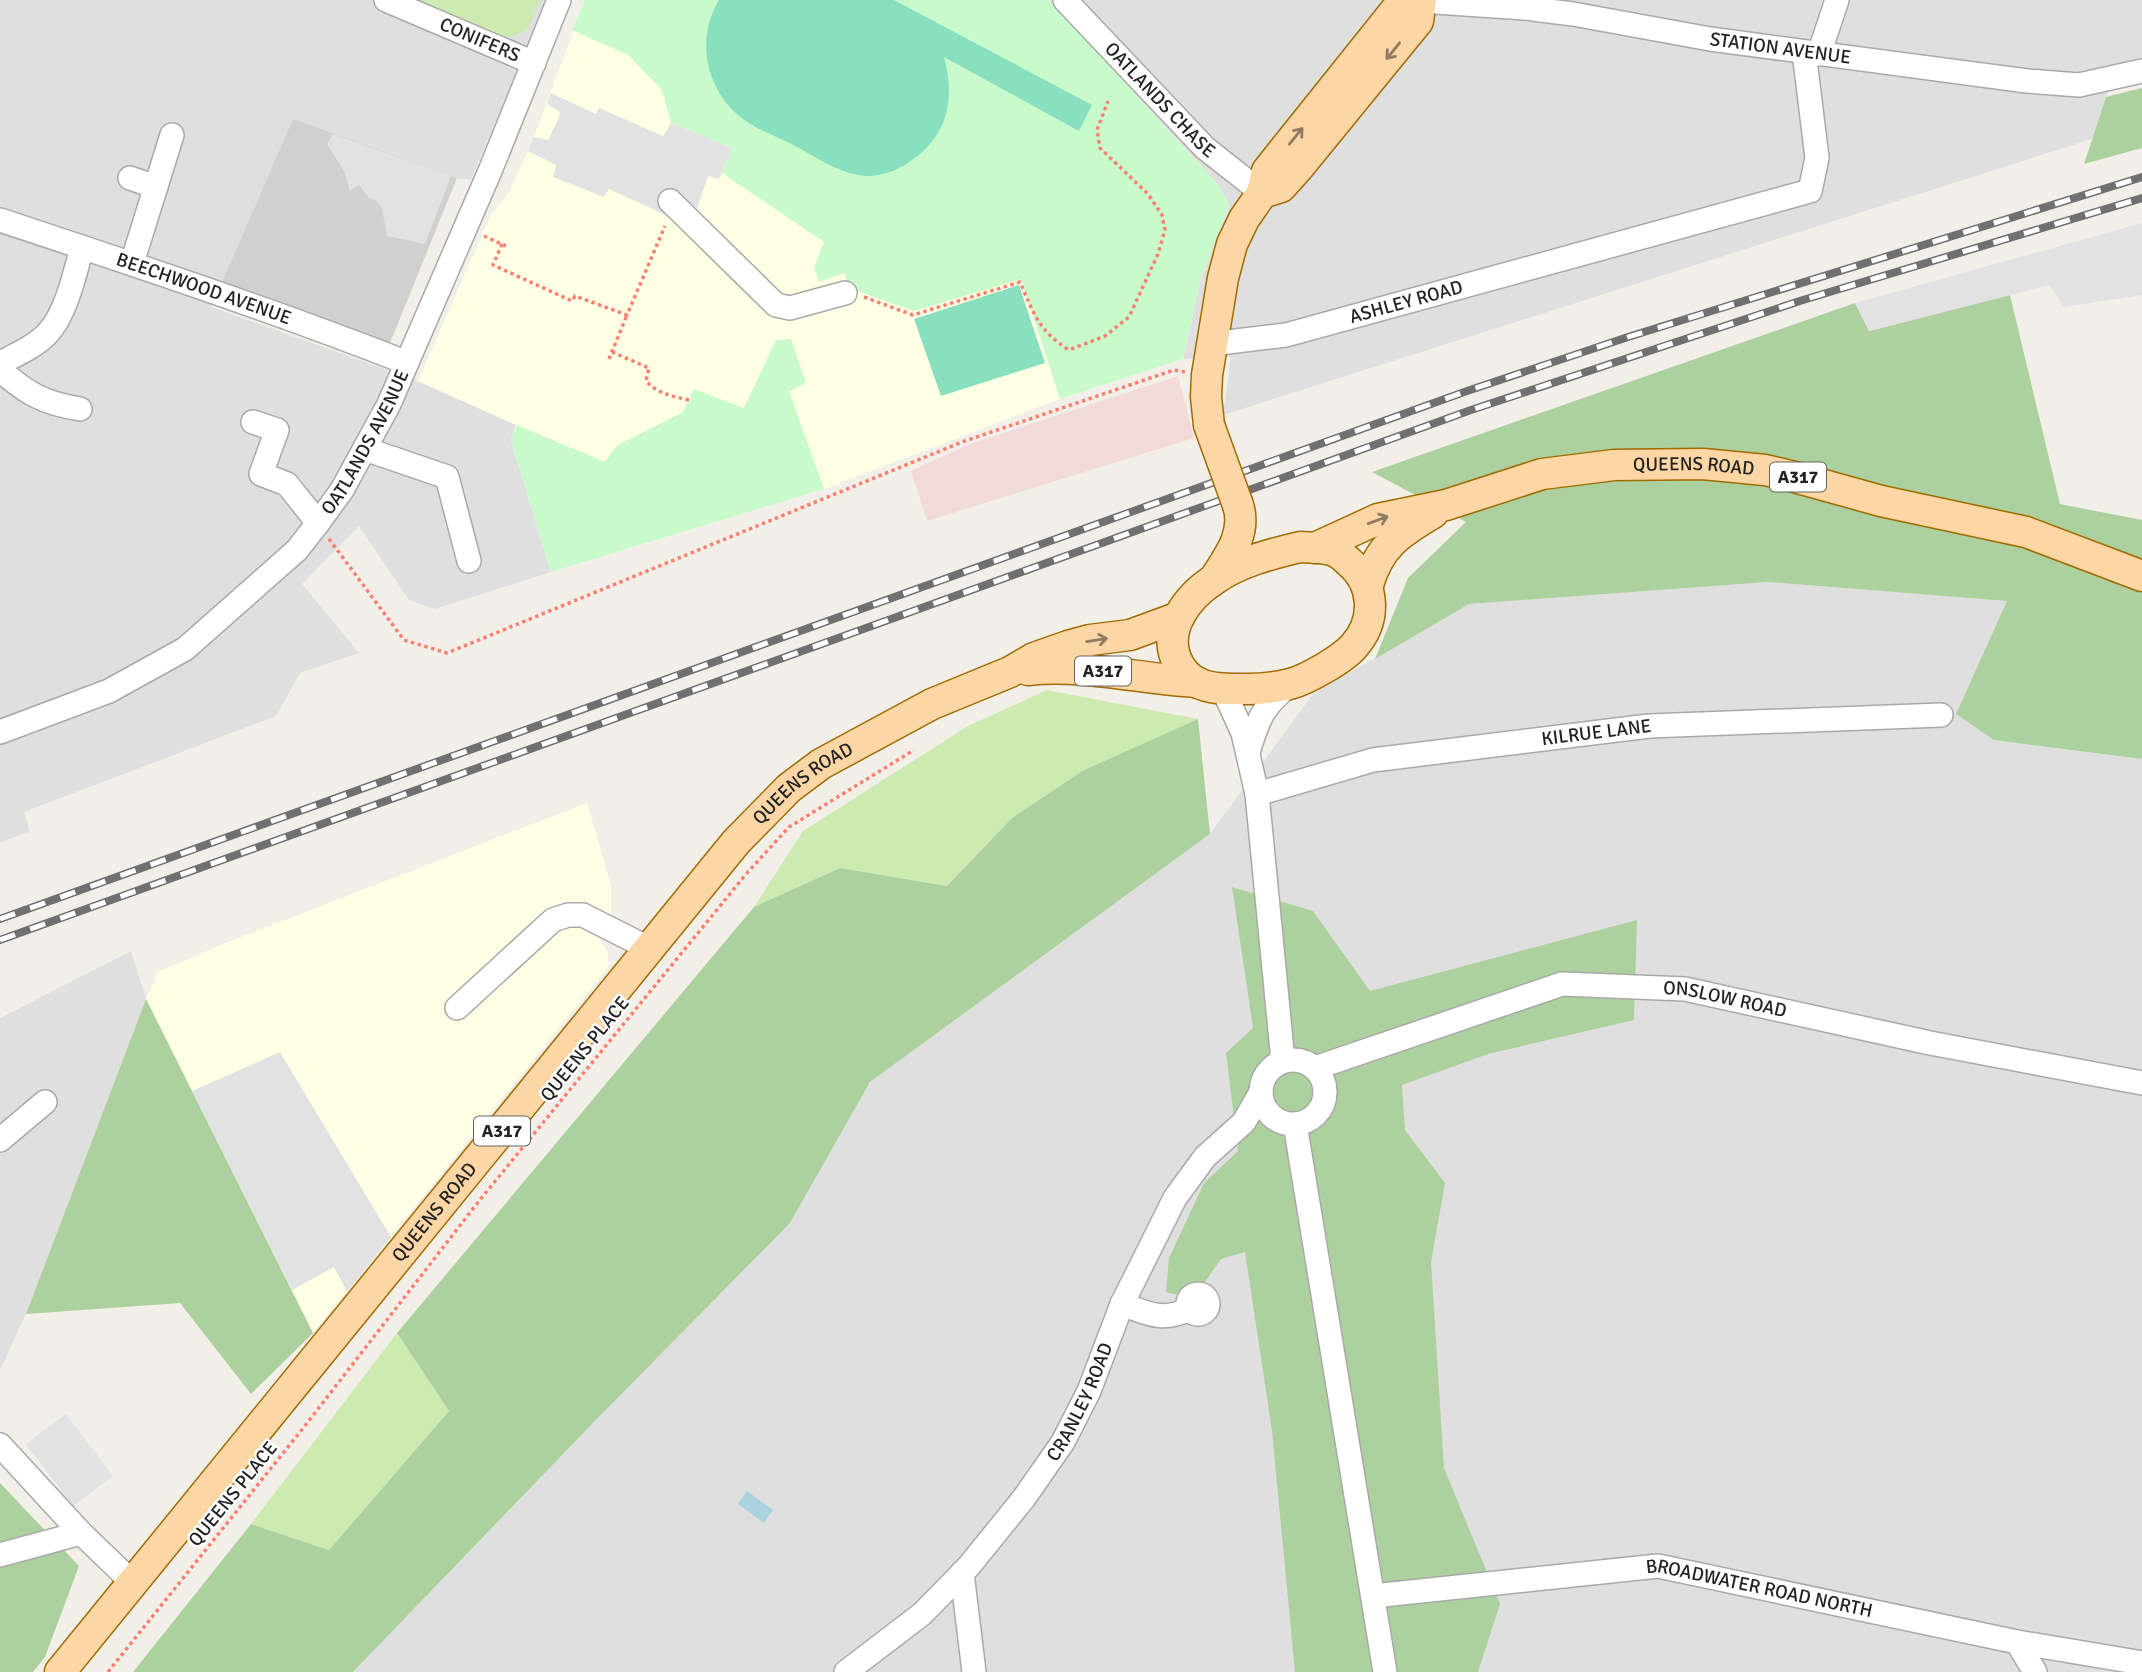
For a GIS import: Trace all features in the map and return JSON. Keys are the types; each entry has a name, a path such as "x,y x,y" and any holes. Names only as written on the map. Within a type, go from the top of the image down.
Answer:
{"main road":[{"path":"1215,579 1236,545 1239,510 1209,425 1207,375 1232,244 1244,219 1262,193 1267,171 1399,6 1421,0"},
{"name":"QUEENS ROAD","path":"1302,549 1378,519 1446,505 1522,479 1563,470 1614,465 1675,464 1733,467 1791,476 1881,501 2026,532 2142,576"},
{"name":"QUEENS ROAD","path":"1368,585 1373,569 1388,544 1406,528 1446,505"},
{"path":"1239,510 1265,537 1302,549 1334,551 1346,559 1360,572 1368,585 1370,604 1367,622 1355,645 1347,653 1292,684 1257,689 1209,685 1183,672 1175,658 1173,631 1188,602 1215,579 1236,568 1302,549"},
{"name":"QUEENS ROAD","path":"60,1672 736,842 789,788 821,764 861,741 932,704 1010,672 1034,658 1090,640 1150,630 1179,617"},
{"name":"QUEENS ROAD","path":"1010,672 1071,668 1209,685"}],"street":[{"name":"CONIFERS","path":"386,0 534,63"},
{"name":"OATLANDS AVENUE","path":"0,732 109,691 186,649 297,550 318,523 342,490 389,404 405,362 466,228 559,0"},
{"name":"OATLANDS CHASE","path":"1065,0 1205,148 1262,193"},
{"name":"STATION AVENUE","path":"1421,0 1527,3 1710,39 2028,81 2079,85 2142,71"},
{"path":"1812,53 1837,0"},
{"name":"ASHLEY ROAD","path":"1212,344 1286,335 1598,247 1810,191 1817,158 1812,53"},
{"path":"131,263 172,135"},
{"path":"130,177 156,187"},
{"path":"672,203 776,304 790,308 845,293"},
{"name":"BEECHWOOD AVENUE","path":"0,220 131,263 405,362"},
{"path":"0,363 24,352 48,333 72,283 82,247"},
{"path":"0,370 25,392 45,401 80,409"},
{"path":"253,422 277,430 261,474 287,484 318,523"},
{"path":"365,449 447,477 469,561"},
{"path":"1248,752 1262,714 1272,698 1292,684"},
{"path":"1209,685 1243,733 1257,794 1283,1061"},
{"name":"KILRUE LANE","path":"1257,794 1373,761 1649,726 1941,715"},
{"path":"457,1008 553,920 568,915 583,915 650,950"},
{"name":"ONSLOW ROAD","path":"1315,1068 1562,984 1685,989 1930,1042 2142,1083"},
{"path":"1295,1059 1306,1062 1315,1068 1323,1079 1324,1102 1319,1111 1310,1119 1295,1124 1278,1120 1263,1104 1261,1093 1265,1075 1273,1066 1283,1061 1295,1059"},
{"name":"CRANLEY ROAD","path":"846,1672 922,1614 962,1573 999,1531 1063,1442 1089,1391 1122,1304 1175,1198 1205,1157 1244,1122 1261,1093"},
{"path":"0,1140 45,1102"},
{"path":"1295,1124 1385,1672"},
{"path":"1122,1304 1159,1317 1176,1315 1190,1308"},
{"path":"0,1445 81,1533 133,1583"},
{"path":"0,1555 81,1533"},
{"name":"BROADWATER ROAD NORTH","path":"1373,1596 1658,1566 2115,1665 2142,1663"},
{"path":"962,1573 974,1672"},
{"path":"2017,1642 2035,1672"}],"path":[{"path":"845,293 863,296 913,315 1020,282 1037,322 1060,344 1069,349 1105,336 1129,317 1158,254 1165,230 1163,215 1148,194 1100,148 1097,130 1108,100"},
{"path":"609,359 672,203"},
{"path":"502,244 493,265 572,301 575,296 627,315"},
{"path":"612,352 649,368 646,381 651,386 666,395 689,400"},
{"path":"318,523 359,583 404,640 447,653 962,442 1174,370 1207,375"},
{"name":"QUEENS PLACE","path":"108,1672 296,1437 479,1201 747,873 789,827 914,750"}],"shaded area":[{"path":"0,0 547,0 471,180 457,178 293,120 211,307 418,381 517,425 511,440 551,572 435,609 409,600 359,526 302,584 359,653 300,673 276,716 24,812 30,831 0,843"},
{"path":"585,0 1049,0 1219,186 1229,206 1201,278 1183,359 1060,399 824,489 551,572 511,440 516,425 418,381 491,215 509,192 531,145"},
{"path":"1049,0 2142,0 2142,57 2117,64 2092,139 1223,415 1231,357 1183,359 1201,278 1229,206 1219,186"},
{"path":"551,93 596,114 599,108 663,136 671,123 732,148 719,179 708,176 695,214 685,224 609,189 604,197 553,177 556,165 528,151 534,137 548,140 559,117 560,112 547,104"},
{"path":"293,119 457,178 390,343 222,282"},
{"path":"333,134 451,176 425,244 387,236 382,209 376,201 368,197 359,185 350,191 345,173 327,144"},
{"path":"2142,223 2142,295 2064,307 2050,285 1869,331 1855,303"},
{"path":"1178,376 1194,438 927,521 911,471 970,444"},
{"path":"1768,582 2008,601 1994,740 2142,759 2142,1672 353,1672 790,1223 870,1082 1210,834 1313,694 1468,604"},
{"path":"587,803 611,886 611,918 601,942 607,951 609,966 313,1333 146,999 158,972 228,942"},
{"path":"131,951 146,999 26,1314 0,1370 0,1018"},
{"path":"280,1052 391,1237 347,1291 334,1267 292,1290 192,1091"},
{"path":"66,1414 113,1476 73,1506 26,1444"}],"green space":[{"path":"413,0 540,0 527,30 511,37 492,35"},
{"path":"585,0 1049,0 1219,186 1229,206 1201,278 1183,359 1060,399 1021,279 914,311 848,288 845,273 819,282 814,267 824,242 722,173 732,148 671,123 662,90 628,55 572,30"},
{"path":"719,0 894,0 1092,105 1079,131 944,57 949,87 948,101 946,114 934,139 912,160 892,171 868,176 850,173 752,125 727,103 711,76 706,45 712,15"},
{"path":"2142,88 2142,148 2084,164 2106,97"},
{"path":"1019,285 1045,363 941,396 914,319"},
{"path":"2010,295 2060,504 2142,520 2142,759 1994,740 1956,714 2007,601 1768,582 1469,604 1375,659 1408,578 1466,522 1372,472 1855,303 1869,331"},
{"path":"791,339 806,383 789,391 824,489 551,572 511,440 517,425 605,462 618,445 683,412 694,389 744,408 776,340"},
{"path":"1047,690 1198,719 1084,770 1012,818 947,886 840,868 754,907 803,831 968,726"},
{"path":"1198,719 1210,834 870,1082 790,1223 353,1672 133,1672 251,1524 329,1550 449,1411 397,1333 754,907 840,868 947,886 1012,818 1084,770"},
{"path":"1232,887 1313,911 1370,991 1637,920 1634,1020 1488,1054 1402,1085 1405,1130 1445,1183 1431,1262 1444,1468 1500,1604 1478,1672 1295,1672 1272,1431 1245,1252 1221,1259 1193,1299 1166,1292 1169,1258 1204,1183 1238,1151 1226,1053 1253,1028"},
{"path":"146,999 313,1333 251,1394 180,1303 26,1314"},
{"path":"397,1333 449,1411 329,1550 251,1524"},
{"path":"0,1483 79,1566 45,1657 33,1672 0,1672"}],"water":[{"path":"747,1491 773,1510 764,1523 738,1504"}],"railway":[{"path":"0,919 1467,391 1628,337 2142,177"},
{"path":"0,940 1471,410 1803,300 2142,198"}]}
